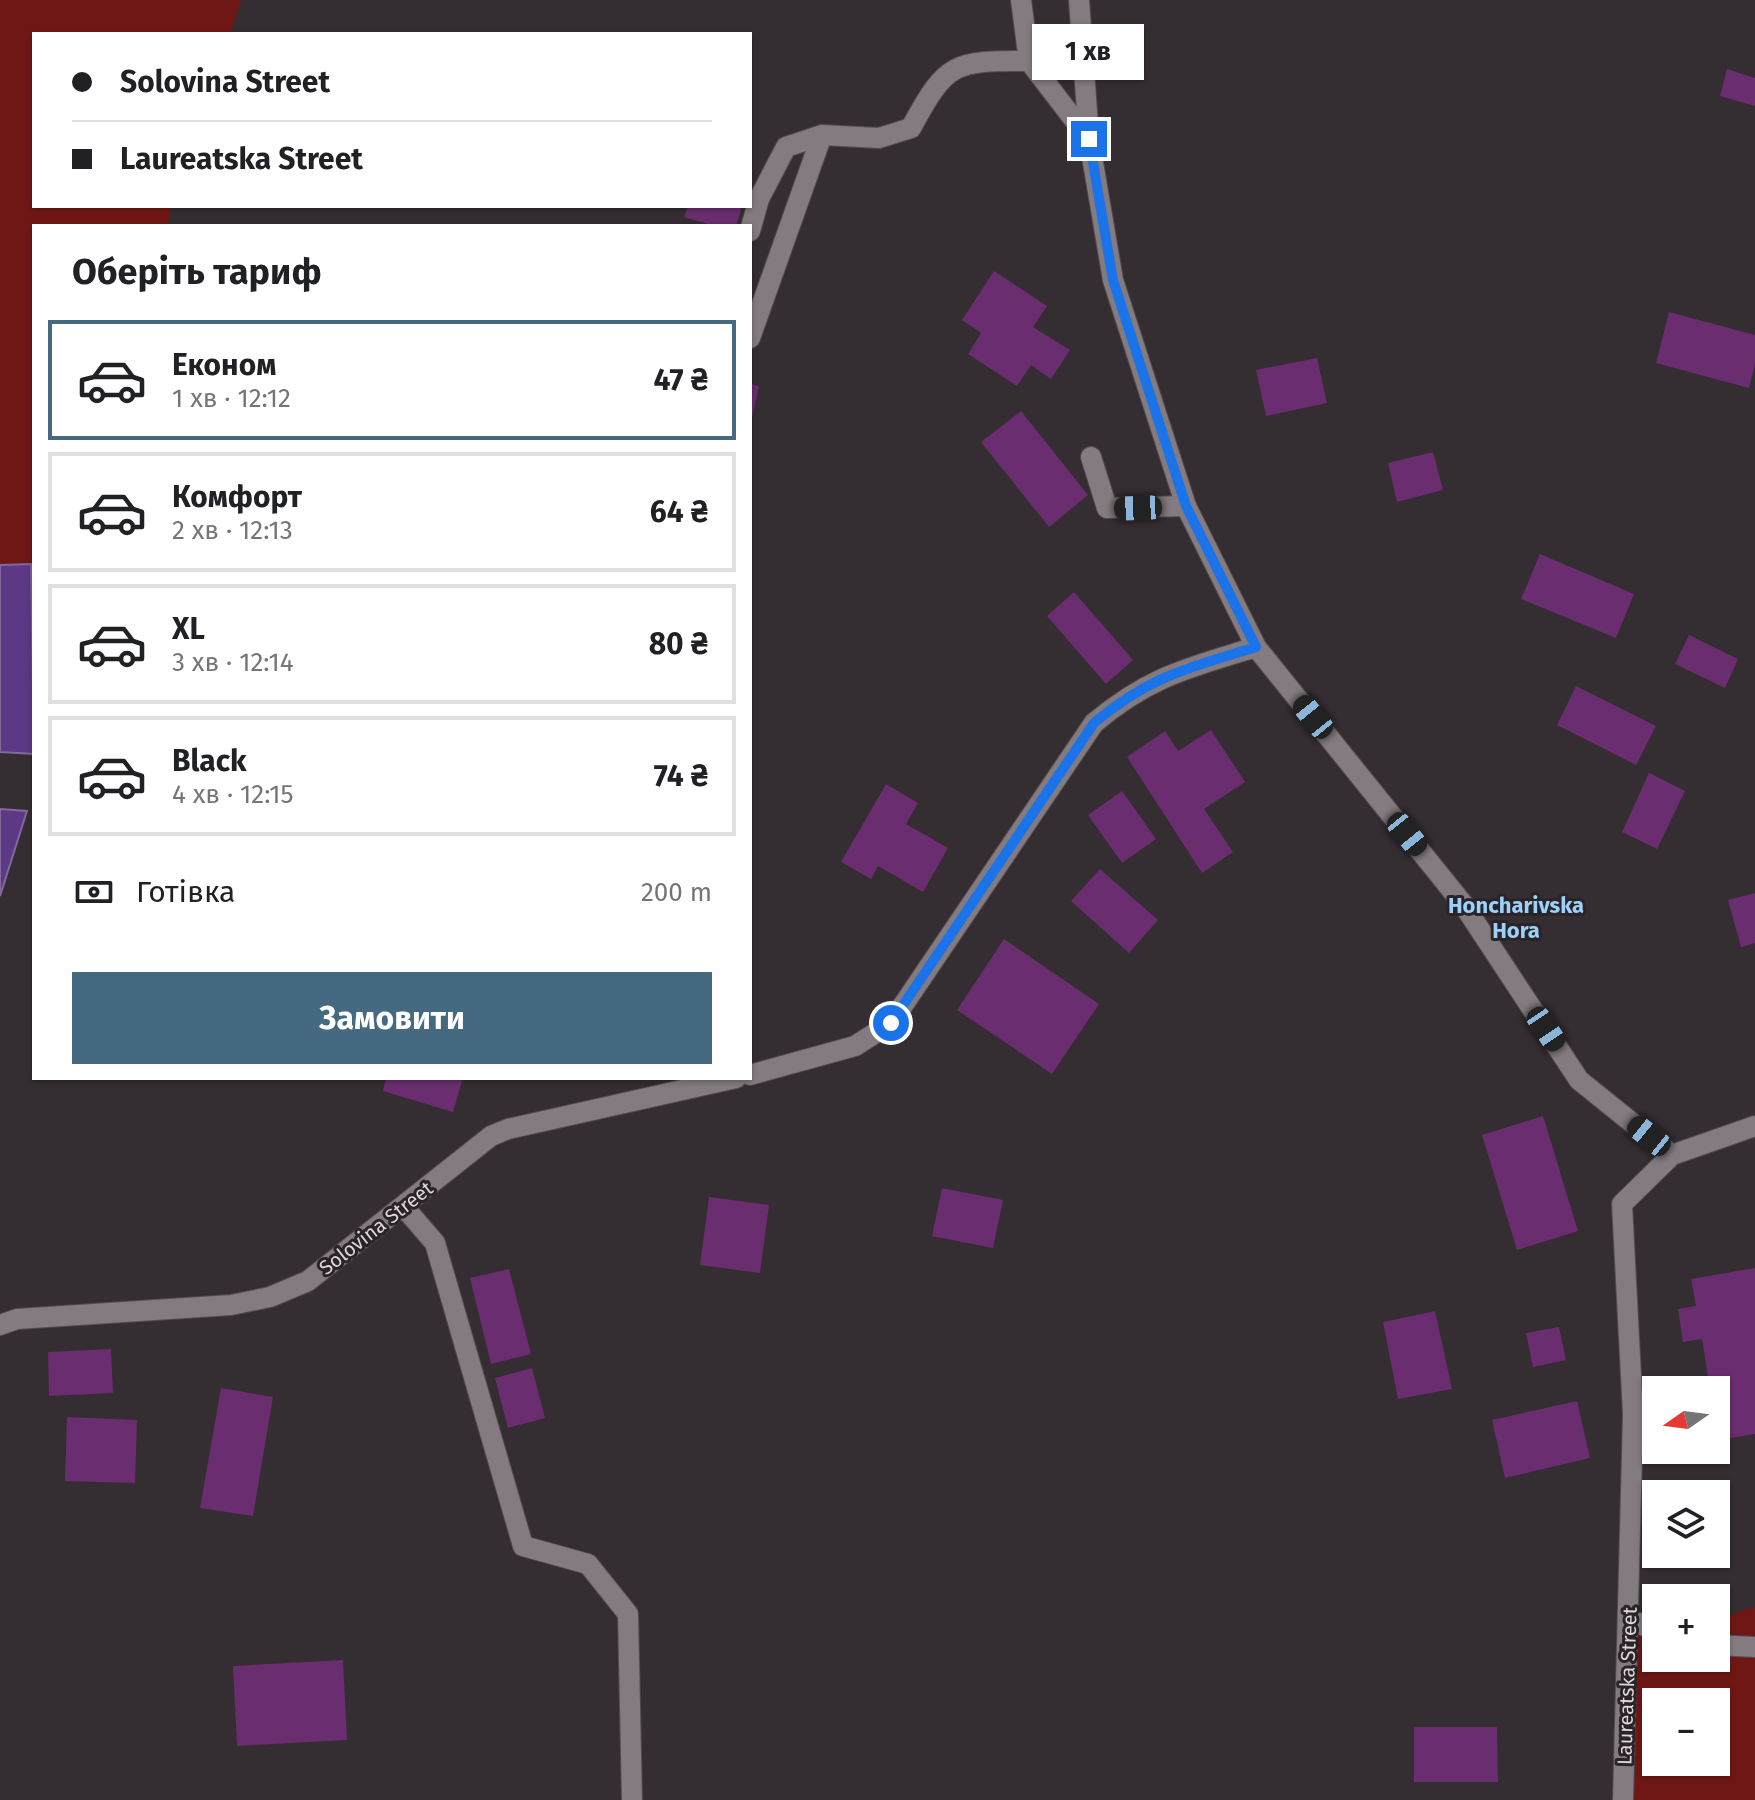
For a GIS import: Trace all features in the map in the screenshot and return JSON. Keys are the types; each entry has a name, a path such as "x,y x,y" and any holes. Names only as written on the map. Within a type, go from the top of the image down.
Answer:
{"street":[{"path":"1021,0 1029,61 1089,139"},
{"path":"1079,0 1089,139 1113,280 1186,506 1256,647 1463,904 1579,1080 1672,1155 1755,1126"},
{"path":"752,224 759,199 786,147 822,135 879,138 911,128 934,85 968,61 1029,61"},
{"path":"752,332 822,135"},
{"path":"1091,457 1102,502 1107,508 1186,506"},
{"path":"752,1074 855,1046 891,1023 1094,723 1128,694 1168,674 1256,647"},
{"name":"Solovina Street","path":"0,1325 17,1319 231,1305 270,1297 308,1281 491,1136 508,1129 727,1080"},
{"name":"Laureatska Street","path":"1623,1800 1633,1414 1622,1204 1672,1155"},
{"path":"404,1207 435,1243 523,1546 588,1564 628,1614 632,1800"},
{"path":"1629,1619 1642,1625"},
{"path":"1730,1646 1755,1647"}],"shaded area":[{"path":"0,0 241,0 231,32 32,32 32,208 172,208 168,224 32,224 32,566 0,565"},
{"path":"31,564 32,754 0,752 0,565"},
{"path":"0,809 27,811 0,896"},
{"path":"1755,1607 1755,1800 1623,1800 1629,1619 1642,1621 1642,1672 1730,1672 1730,1615"}],"building":[{"path":"1727,69 1755,78 1755,106 1720,96"},
{"path":"687,208 741,208 737,224 708,224 684,217"},
{"path":"994,271 1047,306 1033,327 1070,350 1051,379 1031,365 1017,386 968,354 981,333 962,320"},
{"path":"1669,312 1755,335 1755,364 1749,388 1656,363"},
{"path":"1317,358 1327,403 1266,416 1256,370"},
{"path":"752,384 759,386 752,418"},
{"path":"1021,411 1088,495 1049,527 981,442"},
{"path":"1433,452 1443,490 1397,502 1388,463"},
{"path":"1540,554 1634,594 1616,638 1521,599"},
{"path":"1074,592 1133,660 1106,684 1047,616"},
{"path":"1689,635 1738,659 1725,688 1675,664"},
{"path":"1576,686 1656,726 1636,765 1557,725"},
{"path":"1211,730 1245,782 1204,809 1233,852 1202,873 1127,757 1165,731 1178,751"},
{"path":"1649,773 1685,791 1657,849 1622,832"},
{"path":"886,784 918,803 906,824 948,848 923,892 878,866 871,879 841,862"},
{"path":"1122,791 1156,839 1122,863 1088,815"},
{"path":"1100,869 1158,920 1129,953 1071,901"},
{"path":"1755,893 1755,943 1741,947 1728,900"},
{"path":"1004,939 1099,1004 1052,1074 957,1010"},
{"path":"386,1080 462,1080 453,1112 383,1091"},
{"path":"1543,1116 1578,1231 1517,1250 1482,1135"},
{"path":"942,1188 1003,1200 993,1248 932,1236"},
{"path":"709,1197 769,1205 760,1273 700,1265"},
{"path":"1755,1268 1755,1434 1730,1438 1730,1376 1708,1376 1702,1339 1683,1342 1678,1309 1696,1306 1691,1279"},
{"path":"509,1269 531,1354 491,1364 470,1278"},
{"path":"1435,1311 1452,1389 1398,1399 1383,1322"},
{"path":"1559,1327 1566,1360 1533,1367 1526,1333"},
{"path":"111,1349 113,1393 49,1396 48,1352"},
{"path":"532,1368 545,1418 508,1428 495,1378"},
{"path":"221,1388 273,1397 253,1516 200,1508"},
{"path":"1577,1401 1590,1458 1505,1478 1492,1420"},
{"path":"67,1417 137,1420 135,1483 65,1481"},
{"path":"343,1660 347,1740 237,1746 233,1666"},
{"path":"1414,1727 1497,1727 1498,1782 1414,1782"}],"district":[{"name":"Honcharivska Hora","path":"1516,918"}],"route":[{"path":"891,1023 1094,723 1128,694 1168,674 1256,647 1186,506 1113,280 1089,139"}]}
